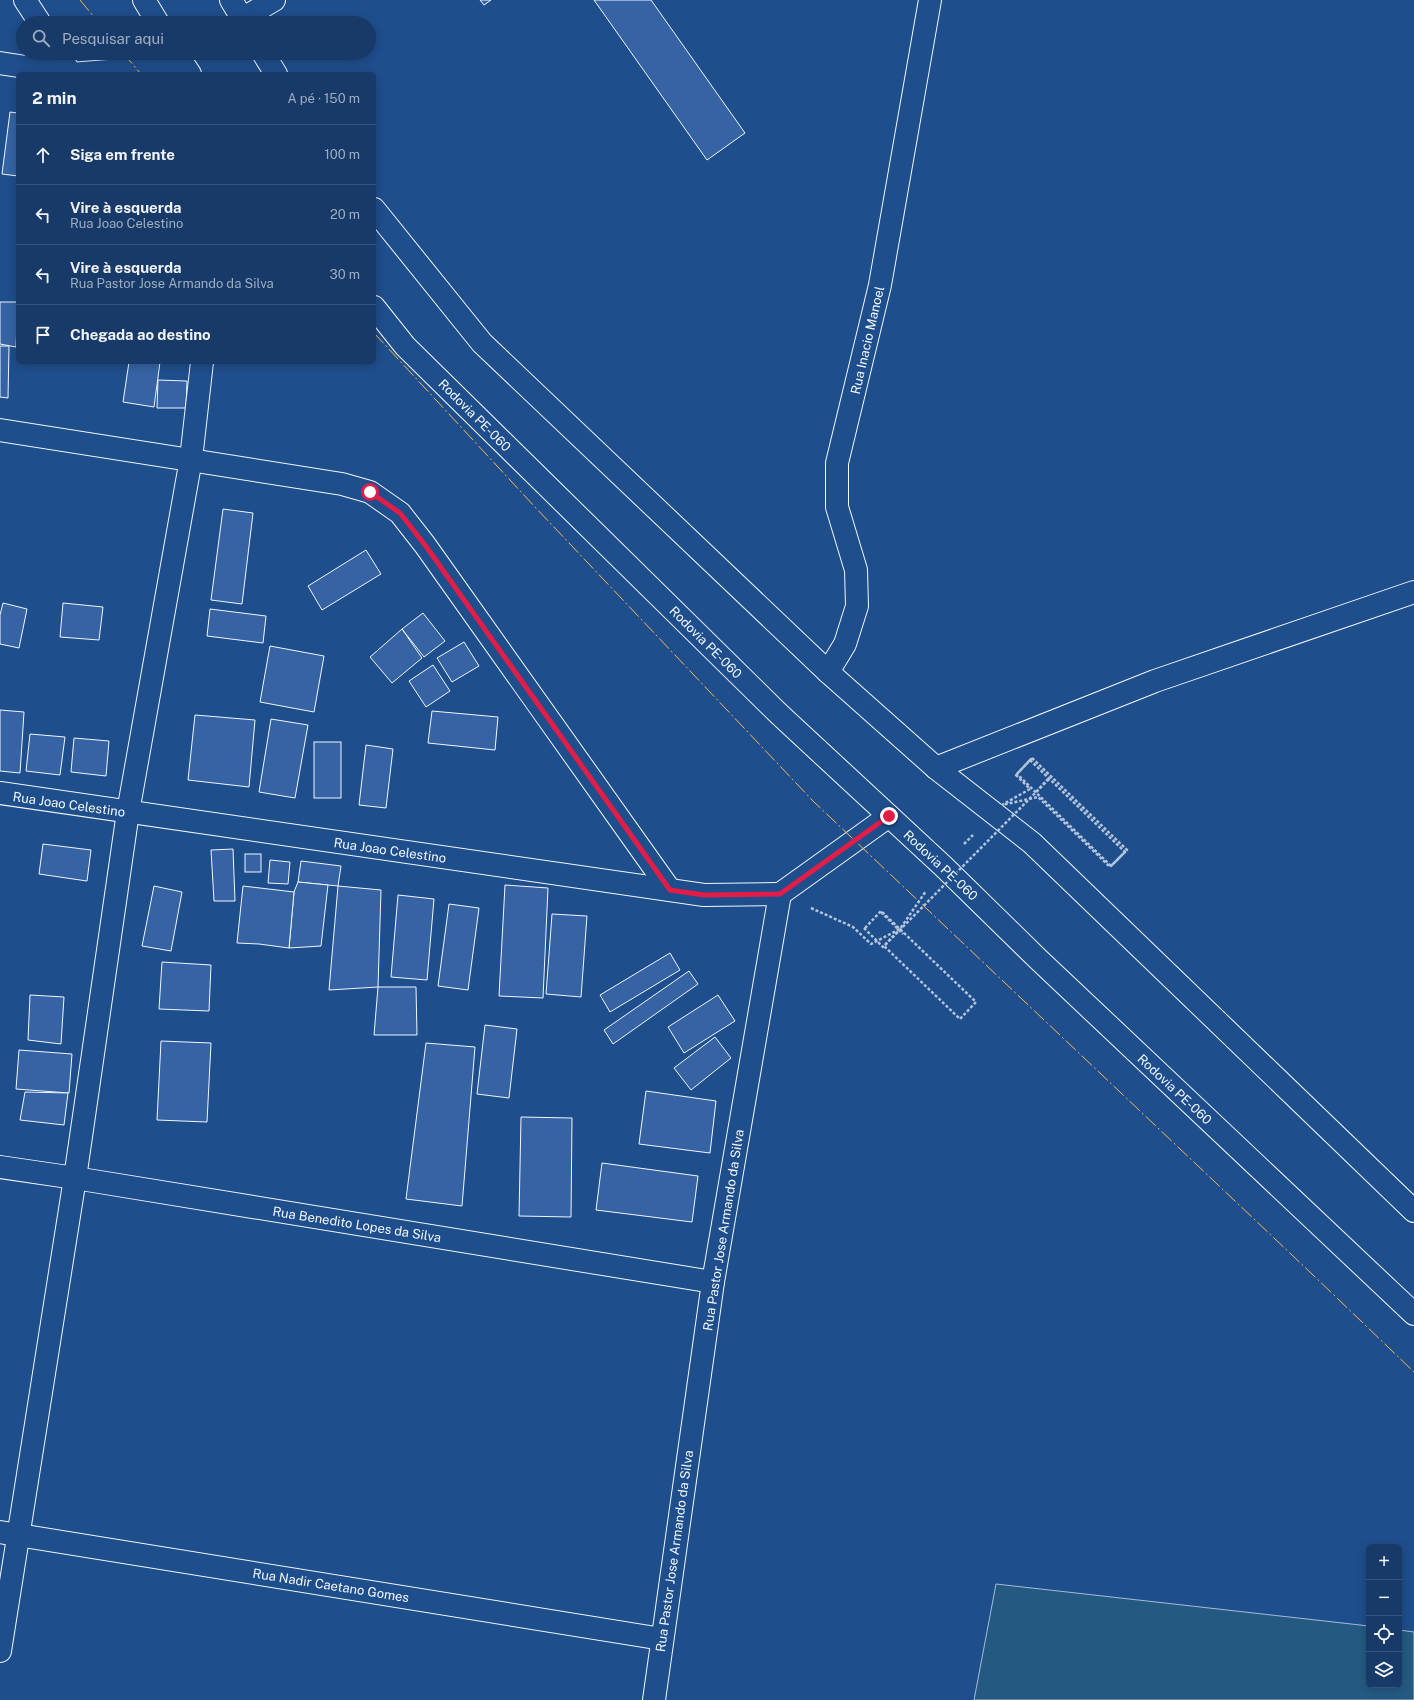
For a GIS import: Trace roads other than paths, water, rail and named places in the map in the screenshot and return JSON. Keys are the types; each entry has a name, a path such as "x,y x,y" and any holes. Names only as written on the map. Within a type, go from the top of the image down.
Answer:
{"main road":[{"path":"25,0 35,16"},
{"path":"144,0 154,16"},
{"path":"231,0 241,16"},
{"path":"251,16 274,0"},
{"name":"Rua Inacio Manoel","path":"828,672 845,644 857,606 856,570 837,508 837,463 880,285 930,0"},
{"path":"62,60 70,72"},
{"path":"267,60 275,72"},
{"path":"0,63 58,72"},
{"path":"93,72 183,64"},
{"path":"376,211 482,343 828,672 936,768 1032,843 1414,1211"},
{"name":"Rodovia PE-060","path":"376,310 405,346 779,714 943,866 1038,959 1414,1314"},
{"path":"0,1651 9,1533 75,1178 128,812 191,459 202,364"},
{"path":"0,430 342,484 370,492 400,513 425,545 670,890"},
{"path":"936,768 1155,681 1414,592"},
{"name":"Rua Joao Celestino","path":"0,794 704,895 780,894"},
{"path":"780,894 889,816"},
{"name":"Rua Pastor Jose Armando da Silva","path":"654,1700 713,1282 780,894"},
{"name":"Rua Benedito Lopes da Silva","path":"0,1168 75,1178 713,1282"},
{"name":"Rua Nadir Caetano Gomes","path":"9,1533 662,1639"}]}
